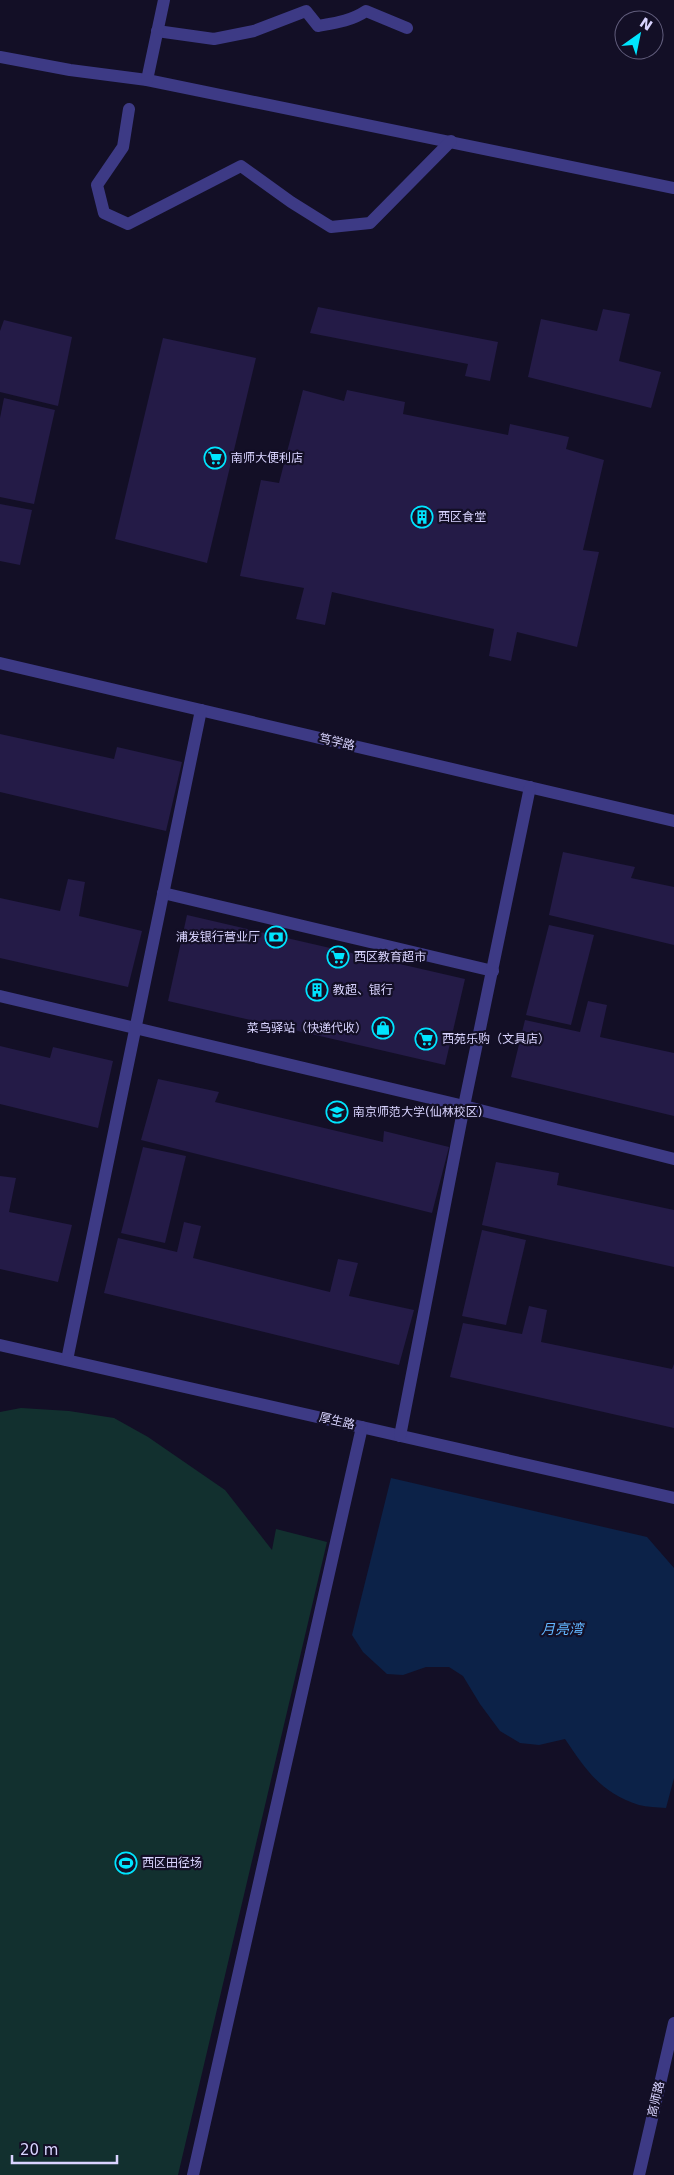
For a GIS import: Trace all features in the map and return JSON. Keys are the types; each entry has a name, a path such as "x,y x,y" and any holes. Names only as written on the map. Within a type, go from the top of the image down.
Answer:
{"street":[{"path":"147,80 164,0"},
{"path":"157,31 214,39 254,32 307,5 318,26 357,17 363,5 407,28"},
{"path":"0,57 70,70 147,80 674,188"},
{"path":"128,109 123,147 97,185 104,213 128,224 241,166 291,202 331,227 370,223 451,141"},
{"name":"笃学路","path":"0,663 674,821"},
{"path":"67,1360 134,1027 201,710"},
{"path":"400,1436 464,1106 530,787"},
{"path":"163,893 493,971"},
{"path":"0,996 464,1106 674,1159"},
{"name":"厚生路","path":"0,1344 674,1498"},
{"path":"193,2175 362,1427"},
{"name":"高师路","path":"639,2175 674,2023"}],"green space":[{"name":"西区田径场","path":"21,1408 69,1411 114,1418 148,1437 225,1490 272,1550 276,1529 327,1542 178,2175 0,2175 0,1412"}],"water":[{"name":"月亮湾","path":"391,1478 647,1537 674,1568 674,1778 666,1808 639,1805 614,1794 596,1779 580,1761 565,1739 539,1745 520,1743 500,1731 480,1704 463,1676 449,1667 426,1667 403,1675 387,1674 363,1652 352,1635"}],"building":[{"path":"318,307 498,342 490,381 465,376 468,364 310,333"},
{"path":"603,309 630,314 619,361 661,372 651,408 528,377 541,319 597,331"},
{"path":"4,320 72,337 58,406 0,392 0,331"},
{"path":"163,338 256,358 207,563 115,539"},
{"name":"西区食堂","path":"303,390 344,401 347,390 405,402 403,414 508,435 510,424 569,437 566,449 604,460 583,550 599,552 577,647 517,632 511,661 489,656 494,629 332,592 325,625 296,619 304,588 240,576 261,480 279,483"},
{"path":"4,398 55,410 34,504 0,497 0,418"},
{"path":"0,504 32,510 20,565 0,561"},
{"path":"0,734 114,759 117,747 182,762 166,831 0,792"},
{"path":"563,852 635,867 631,878 674,887 674,945 549,915"},
{"path":"68,879 85,882 79,916 142,931 128,987 0,958 0,898 60,911"},
{"name":"教超、银行","path":"187,915 465,979 445,1065 168,1001"},
{"path":"549,925 594,935 571,1025 526,1015"},
{"path":"588,1001 607,1005 600,1037 674,1053 674,1116 511,1077 525,1020 580,1032"},
{"path":"0,1046 50,1058 53,1047 113,1061 98,1128 0,1104"},
{"path":"158,1079 219,1092 215,1102 383,1142 384,1131 449,1147 432,1213 141,1140"},
{"path":"143,1147 186,1156 165,1243 121,1233"},
{"path":"496,1162 559,1173 557,1185 674,1210 674,1267 482,1225"},
{"path":"0,1176 16,1178 9,1212 72,1225 58,1282 0,1269"},
{"path":"184,1222 201,1226 193,1258 330,1292 338,1259 358,1263 349,1296 414,1310 399,1365 104,1293 118,1238 177,1252"},
{"path":"482,1230 526,1240 506,1325 462,1316"},
{"path":"529,1306 547,1310 541,1342 672,1369 674,1364 674,1428 450,1377 463,1323 522,1334"}],"place":[{"name":"南师大便利店","path":"215,458"},
{"name":"西区食堂","path":"422,517"},
{"name":"浦发银行营业厅","path":"276,937"},
{"name":"西区教育超市","path":"338,957"},
{"name":"教超、银行","path":"317,990"},
{"name":"菜鸟驿站（快递代收）","path":"383,1028"},
{"name":"西苑乐购（文具店）","path":"426,1039"},
{"name":"南京师范大学(仙林校区)","path":"337,1112"},
{"name":"西区田径场","path":"126,1863"}]}
